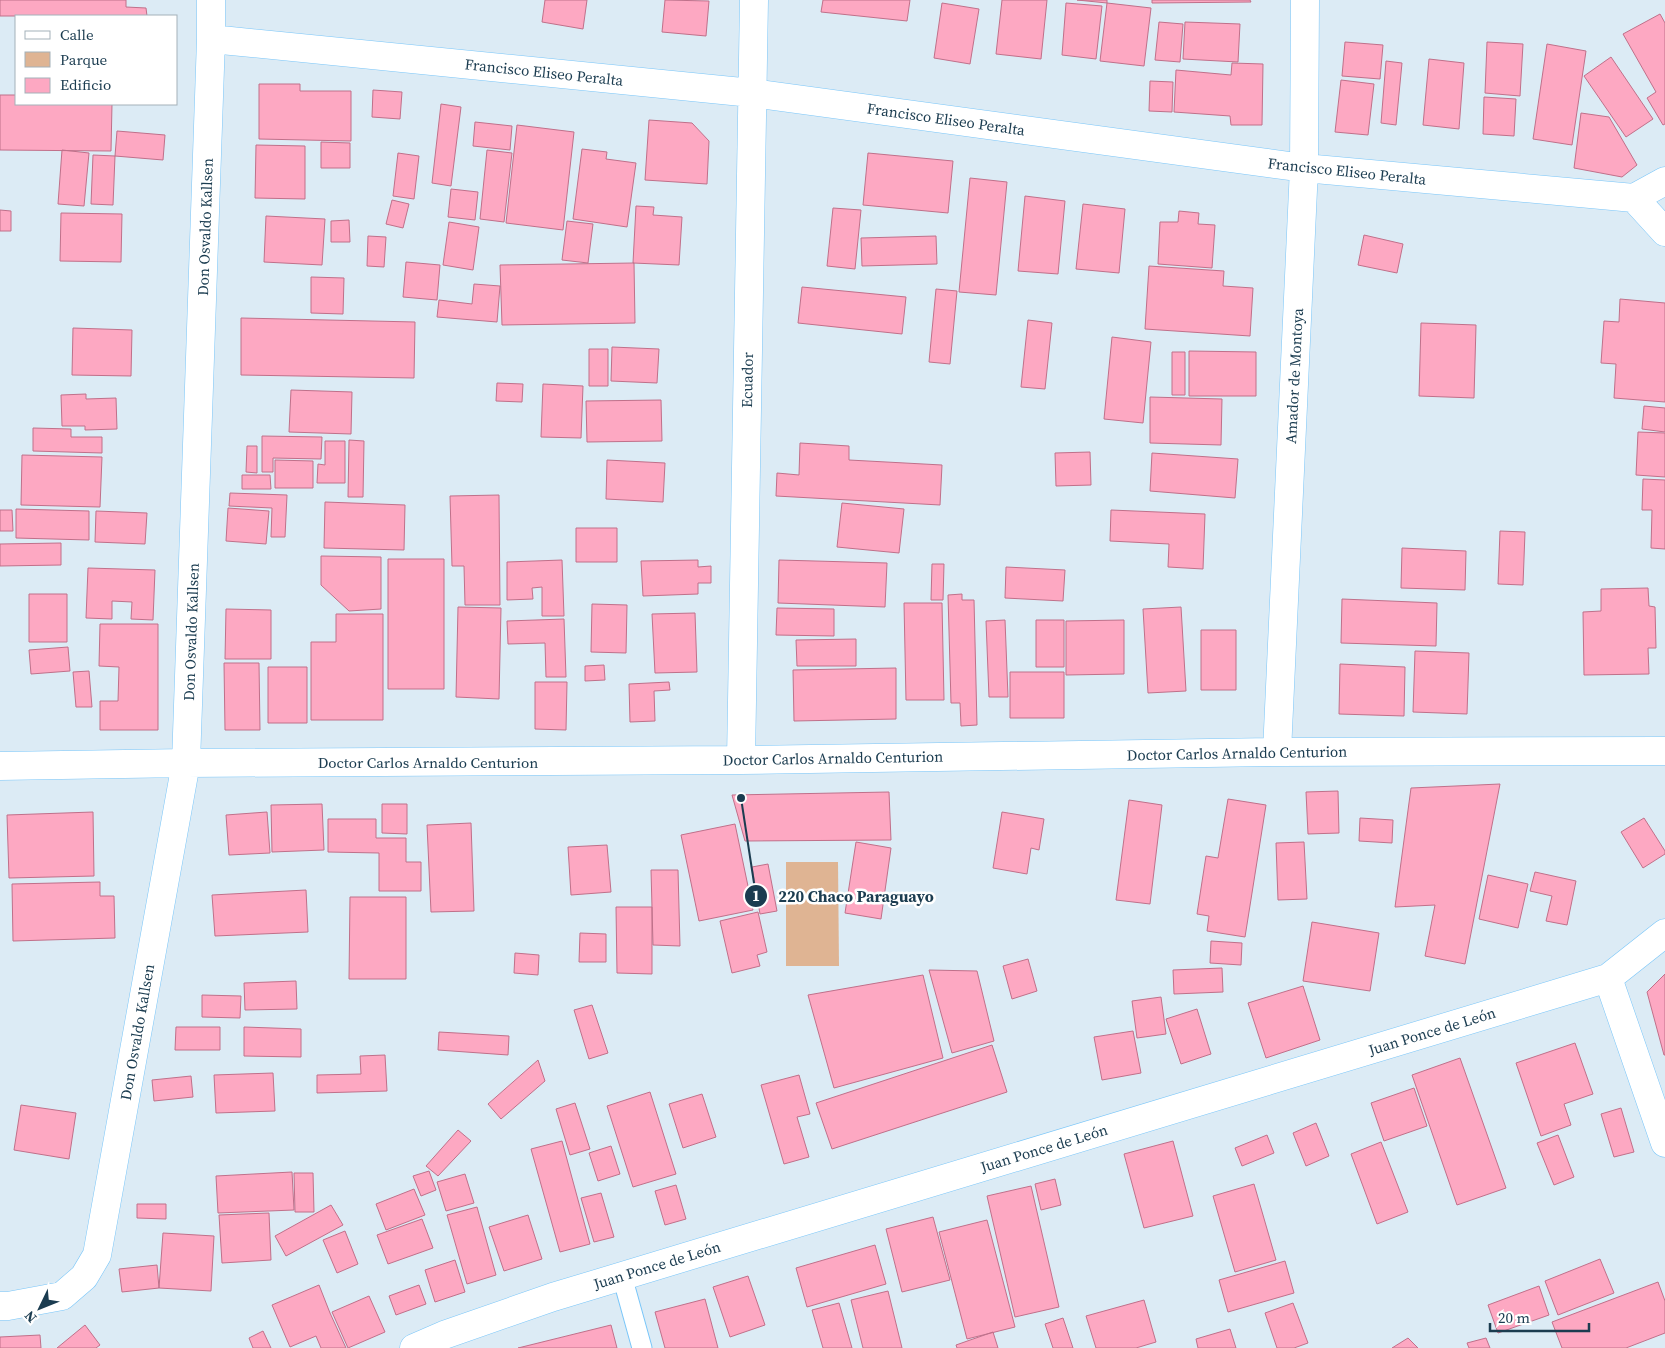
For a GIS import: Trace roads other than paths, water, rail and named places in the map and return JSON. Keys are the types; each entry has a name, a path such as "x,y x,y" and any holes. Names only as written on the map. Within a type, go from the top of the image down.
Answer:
{"street":[{"name":"Don Osvaldo Kallsen","path":"0,1306 62,1296 84,1277 97,1255 186,763 211,0"},
{"name":"Ecuador","path":"741,760 754,0"},
{"name":"Amador de Montoya","path":"1277,752 1304,168 1305,0"},
{"name":"Francisco Eliseo Peralta","path":"211,39 752,93 1304,168 1634,198"},
{"path":"1665,181 1634,198 1665,232"},
{"name":"Doctor Carlos Arnaldo Centurion","path":"0,766 741,760 1277,752 1665,751"},
{"name":"Juan Ponce de León","path":"414,1348 444,1335 553,1297 1608,978 1665,932"},
{"path":"1608,978 1665,1143"}],"lane":[{"path":"622,1276 642,1348"}],"place":[{"name":"220 Chaco Paraguayo","path":"741,798"}]}
